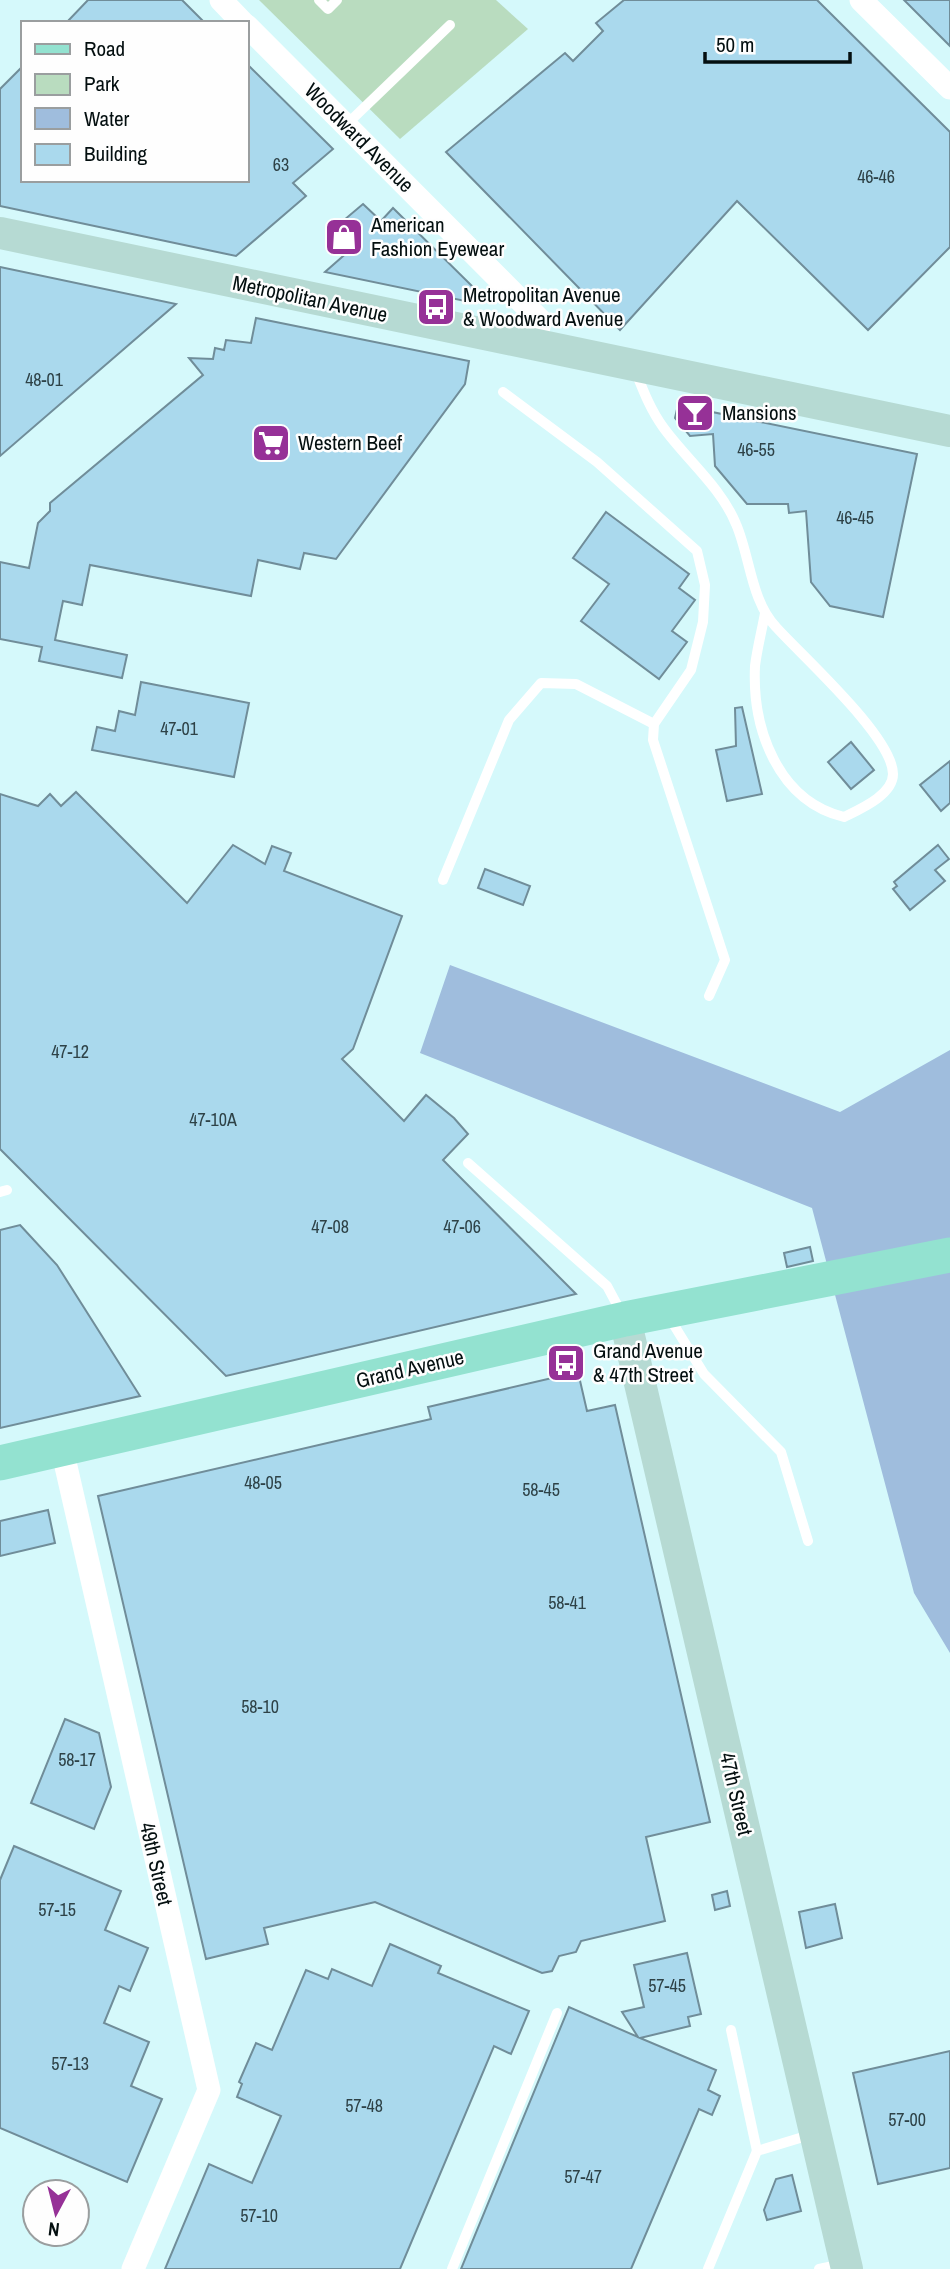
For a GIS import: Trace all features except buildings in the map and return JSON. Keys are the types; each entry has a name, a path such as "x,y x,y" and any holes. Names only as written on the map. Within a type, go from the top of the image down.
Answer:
{"main road":[{"name":"Metropolitan Avenue","path":"0,233 950,431"},
{"name":"Grand Avenue","path":"0,1463 666,1311 821,1283 950,1255"},
{"name":"47th Street","path":"625,1320 815,2133 837,2267"}],"street":[{"name":"Woodward Avenue","path":"220,0 242,21"},
{"path":"861,0 947,82"},
{"name":"Woodward Avenue","path":"248,27 540,320 536,346"},
{"name":"49th Street","path":"62,1448 209,2090 133,2269"}],"lane":[{"path":"319,0 328,9 337,0"},
{"path":"346,125 450,25"},
{"path":"634,367 648,403 662,426 722,500 736,523 765,613 874,734 891,757 894,776 888,789 844,817 822,812 793,789 771,759 756,696 755,666 765,613"},
{"path":"503,392 597,462 697,551 705,585 703,622 691,670 654,724 653,740 725,960 709,996"},
{"path":"443,880 509,720 541,683 576,684 654,724"},
{"path":"468,1163 607,1286 625,1320"},
{"path":"666,1311 704,1374 781,1452 808,1541"},
{"path":"452,2269 557,2013"},
{"path":"708,2269 757,2151 731,2030"},
{"path":"757,2151 815,2133"}],"green space":[{"path":"259,0 496,0 528,29 400,139"}],"water":[{"path":"450,965 840,1112 950,1050 950,1653 914,1593 812,1208 420,1053"}],"place":[{"name":"American Fashion Eyewear","path":"344,237"},
{"name":"Metropolitan Avenue & Woodward Avenue","path":"436,307"},
{"name":"Mansions","path":"695,413"},
{"name":"Western Beef","path":"271,443"},
{"name":"Grand Avenue & 47th Street","path":"566,1363"}]}
